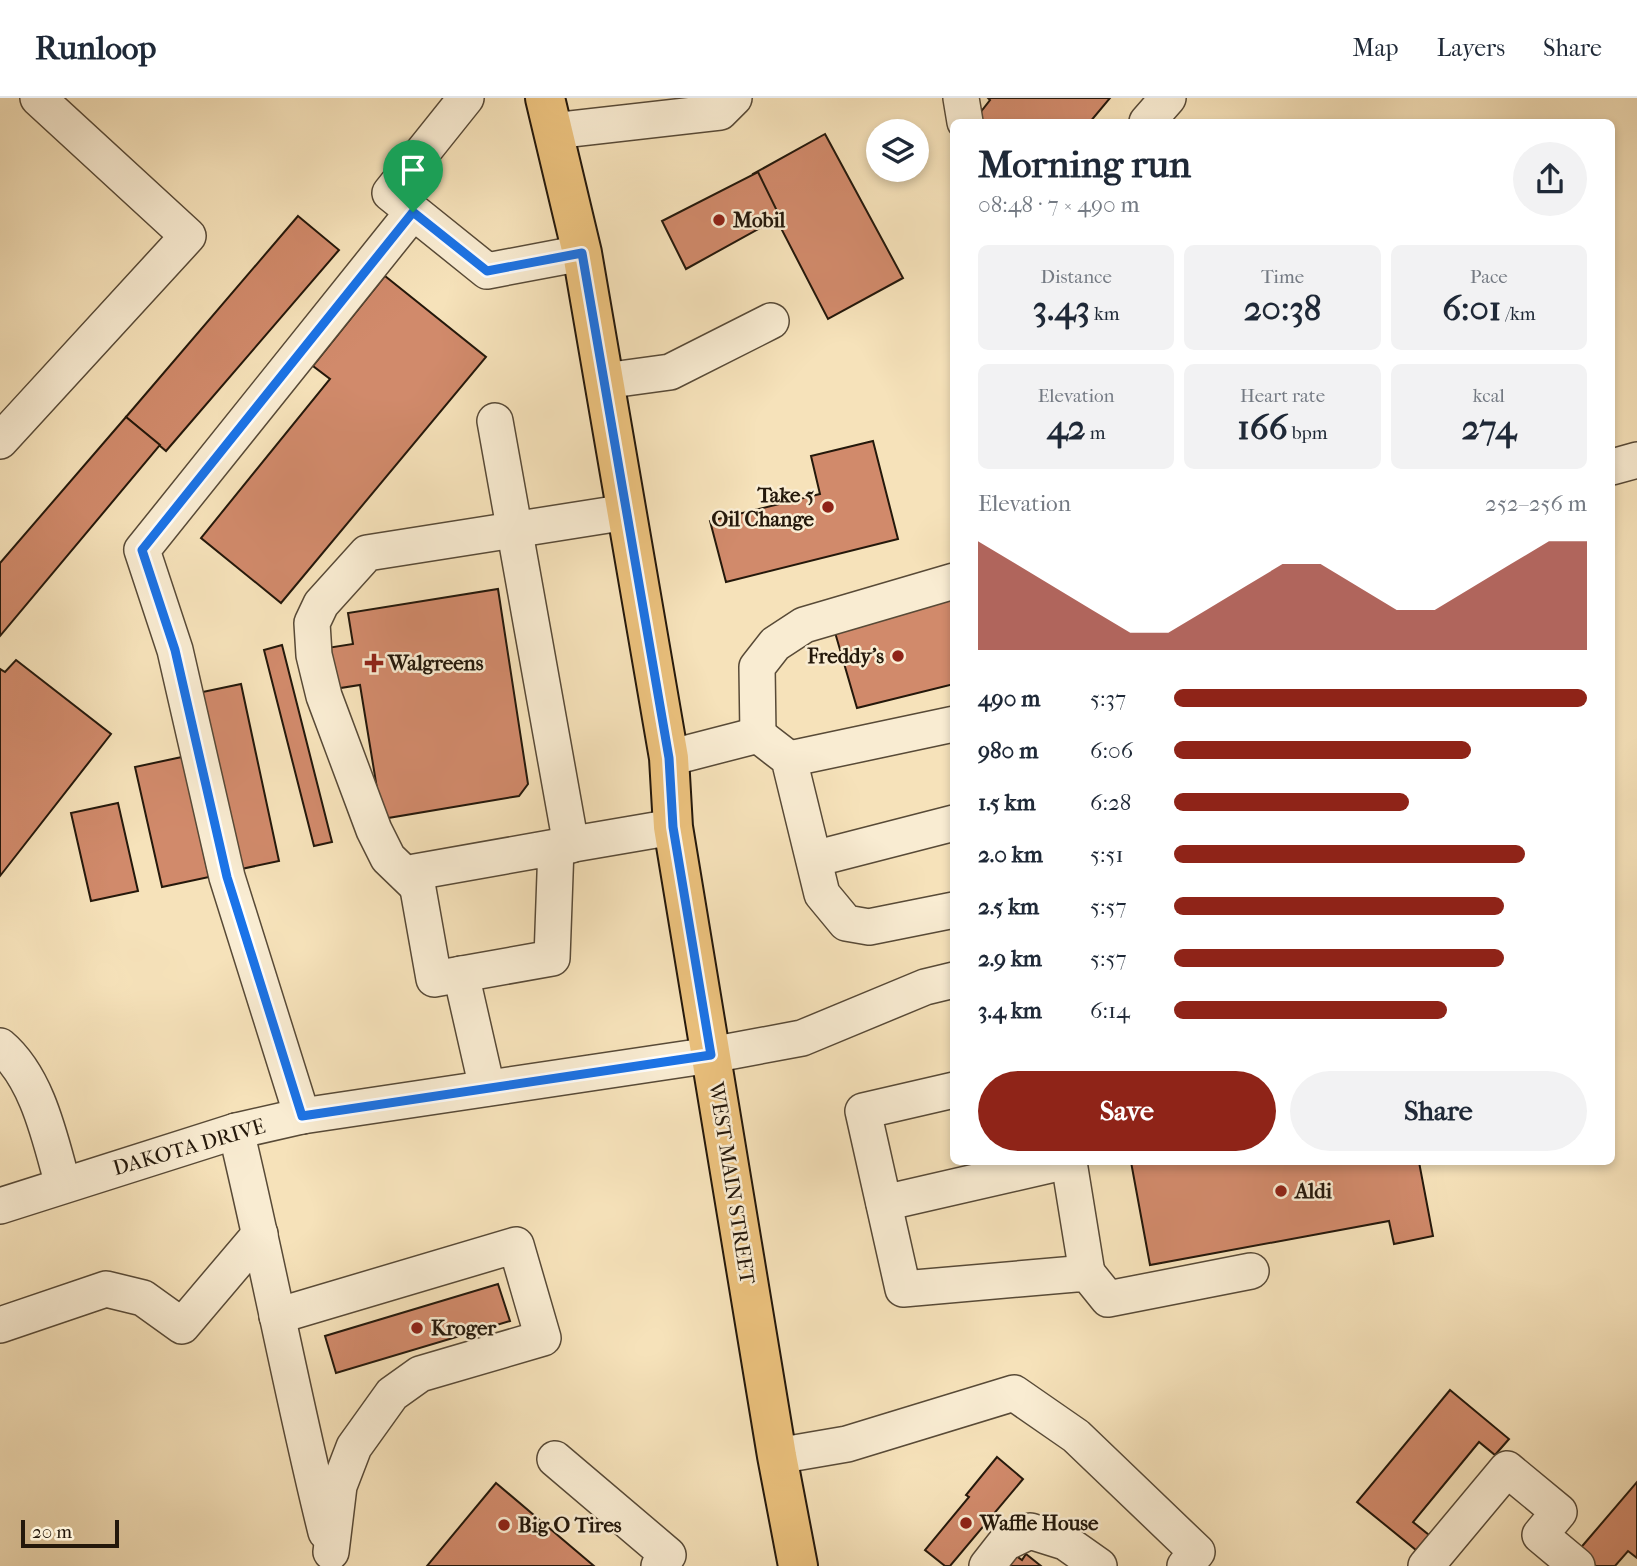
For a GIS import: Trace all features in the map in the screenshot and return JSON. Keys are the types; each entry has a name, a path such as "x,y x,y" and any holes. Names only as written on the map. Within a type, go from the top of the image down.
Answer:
{"main road":[{"name":"WEST MAIN STREET","path":"549,114 582,253 627,512 669,758 673,827 777,1456 798,1566"}],"street":[{"path":"466,98 390,193 487,271 582,253"},
{"path":"549,114 720,112 734,98"},
{"path":"961,98 964,119"},
{"path":"1150,119 1168,98"},
{"path":"0,441 188,236 46,101"},
{"path":"302,1116 227,877 175,650 142,550 413,212"},
{"path":"604,381 670,372 771,321"},
{"path":"495,421 564,846 552,958 434,979 415,872 564,846 673,827"},
{"path":"1615,466 1637,460"},
{"path":"417,886 388,858 374,831 324,696 314,655 312,623 321,604 367,553 627,512"},
{"path":"758,735 757,667 775,644 804,625 950,582"},
{"path":"789,758 950,725"},
{"path":"669,758 758,735"},
{"path":"758,735 789,758 822,894 846,923 869,927 950,912"},
{"path":"814,859 950,824"},
{"path":"461,974 487,1088"},
{"name":"DAKOTA DRIVE","path":"0,1206 236,1131 302,1116 711,1055 802,1038 925,987 950,981"},
{"path":"0,1046 11,1056 40,1106 63,1185"},
{"path":"950,1091 863,1111 903,1289 1087,1273"},
{"path":"236,1131 305,1450 325,1559"},
{"path":"884,1203 1050,1165"},
{"path":"1069,1165 1087,1273 1108,1299 1251,1270"},
{"path":"0,1325 106,1289 143,1298 182,1326 260,1234"},
{"path":"277,1316 516,1245 543,1338 420,1374 392,1394 354,1447 339,1486 325,1559"},
{"path":"777,1456 847,1444 1014,1393 1076,1436 1196,1552 1185,1566"},
{"path":"555,1459 668,1555 659,1566"},
{"path":"1426,1566 1507,1469 1559,1512 1540,1535 1577,1566"},
{"path":"987,1566 1005,1543 1030,1531 1065,1542 1099,1566"}],"building":[{"path":"988,98 1110,98 1092,119 977,119 990,100"},
{"path":"825,134 903,278 828,319 753,174"},
{"name":"Mobil","path":"758,172 780,217 686,269 662,221"},
{"path":"298,216 339,250 166,451 126,417"},
{"path":"385,276 486,357 281,603 201,538 330,379 313,366"},
{"path":"126,417 160,445 0,636 0,563"},
{"name":"Take 5 Oil Change","path":"873,441 898,539 726,582 710,521 820,494 811,456"},
{"name":"Walgreens","path":"498,589 528,784 519,796 382,819 360,685 334,689 327,648 353,644 348,613"},
{"name":"Freddy's","path":"950,598 950,685 857,708 834,629"},
{"path":"282,645 332,842 314,846 264,650"},
{"path":"16,660 111,734 0,876 0,669 5,672"},
{"path":"241,684 279,861 232,871 193,694"},
{"path":"182,757 209,877 162,887 135,767"},
{"path":"118,803 138,891 91,901 71,813"},
{"name":"Aldi","path":"1132,1165 1420,1165 1433,1236 1394,1244 1389,1221 1150,1265"},
{"name":"Kroger","path":"498,1284 510,1321 336,1373 325,1336"},
{"path":"1450,1390 1509,1439 1495,1455 1479,1442 1413,1522 1429,1535 1416,1550 1357,1502"},
{"name":"Waffle House","path":"997,1457 1023,1479 950,1566 945,1566 925,1550 969,1497 966,1495"},
{"path":"1637,1482 1637,1558 1628,1551 1615,1566 1596,1566 1578,1551"},
{"name":"Big O Tires","path":"496,1483 594,1566 427,1566"},
{"path":"1026,1554 1041,1566 1006,1566 1015,1555 1022,1560"}],"place":[{"name":"Mobil","path":"719,220"},
{"name":"Take 5 Oil Change","path":"828,507"},
{"name":"Freddy's","path":"898,656"},
{"name":"Walgreens","path":"374,663"},
{"name":"Aldi","path":"1281,1191"},
{"name":"Kroger","path":"417,1328"},
{"name":"Waffle House","path":"966,1523"},
{"name":"Big O Tires","path":"504,1525"}],"route":[{"path":"413,212 487,271 582,253 669,758 673,827 711,1055 302,1116 227,877 175,650 142,550 413,212"}]}
